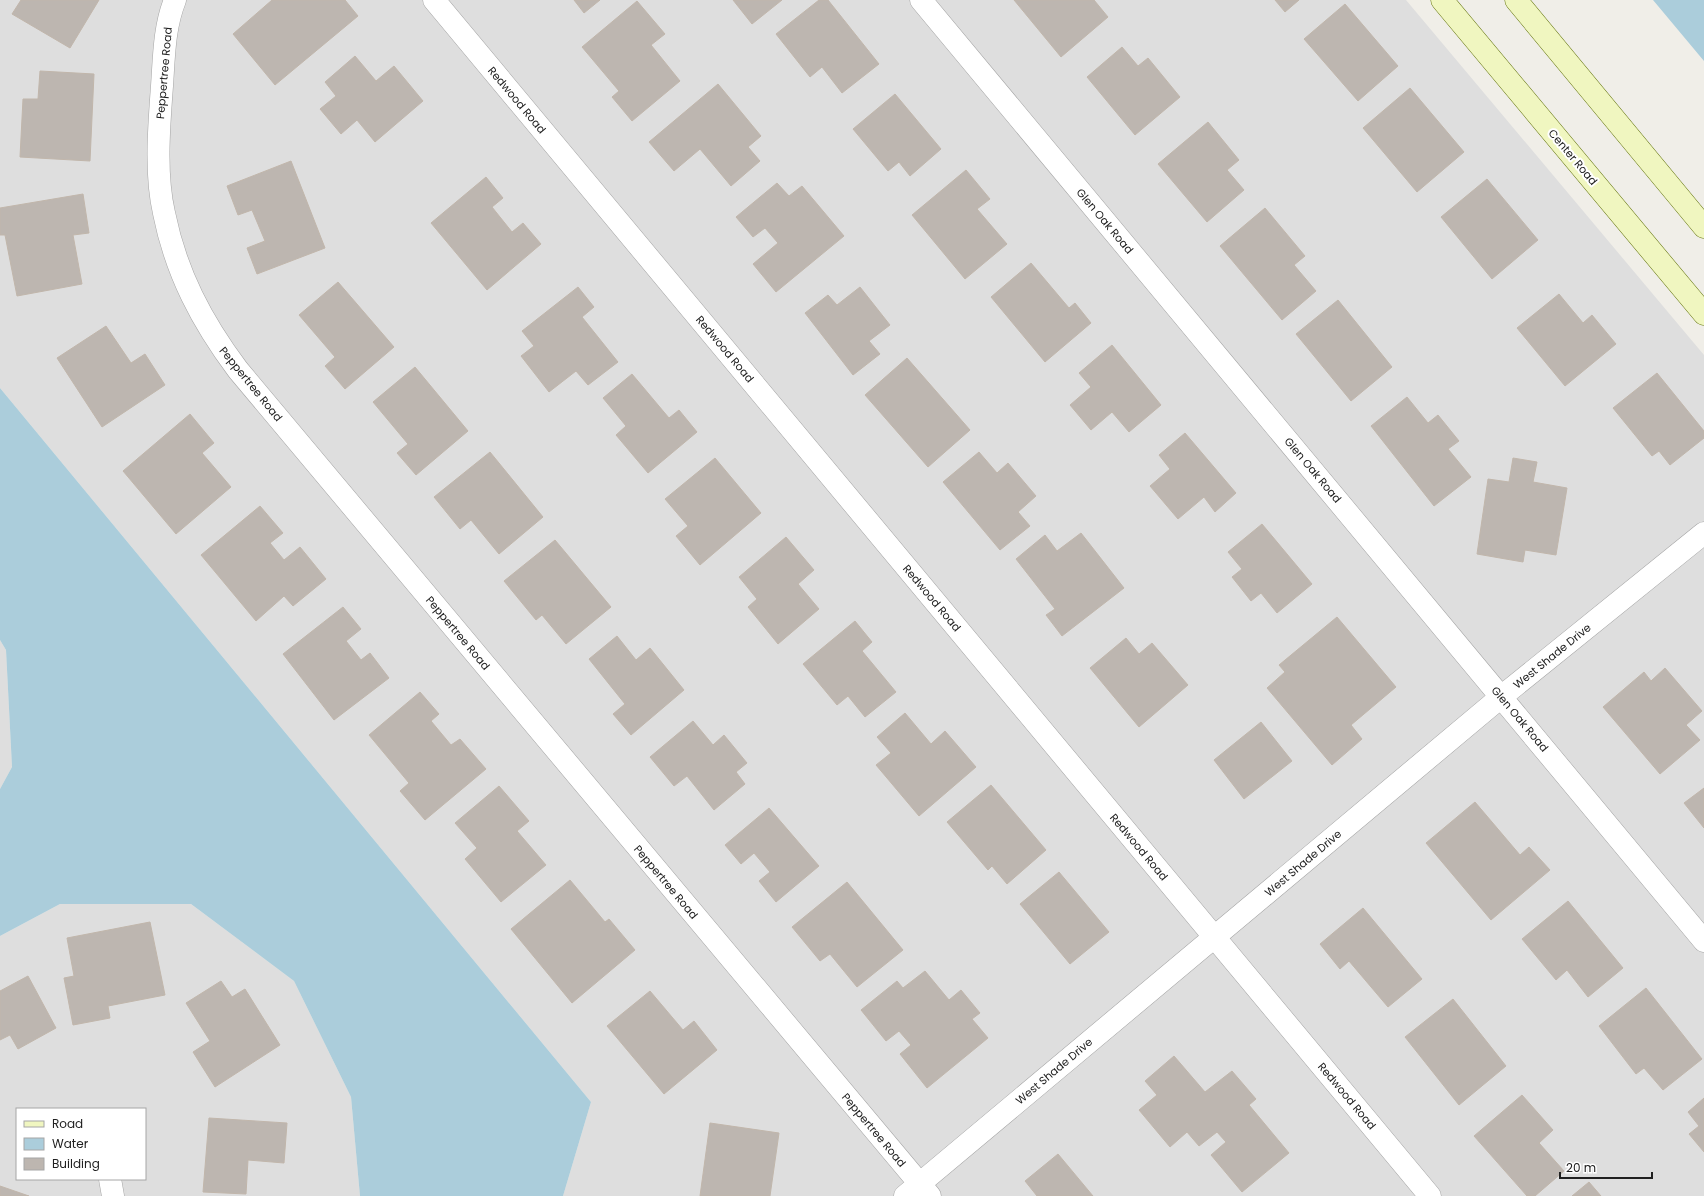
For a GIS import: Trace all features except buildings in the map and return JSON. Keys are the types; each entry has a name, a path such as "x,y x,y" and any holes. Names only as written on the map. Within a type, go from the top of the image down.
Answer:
{"street":[{"name":"Peppertree Road","path":"175,0 166,38 159,129 163,212 173,252 186,286 218,344 918,1192"},
{"name":"Redwood Road","path":"434,0 1430,1196"},
{"name":"Glen Oak Road","path":"921,0 1704,941"},
{"name":"Center Road","path":"1442,0 1704,314"},
{"path":"1516,0 1704,227"},
{"name":"West Shade Drive","path":"918,1192 1214,937 1502,697 1704,533"},
{"path":"110,1180 113,1196"}],"shaded area":[{"path":"0,0 1406,0 1704,355 1704,1196 563,1196 591,1102 0,388"},
{"path":"0,640 6,650 12,767 0,789"},
{"path":"60,904 191,904 294,981 351,1097 360,1196 0,1196 0,936"}],"water":[{"path":"1653,0 1704,0 1704,61"},
{"path":"0,388 591,1102 563,1196 360,1196 351,1097 294,981 191,904 60,904 0,936 0,789 12,767 6,650 0,640"}]}
